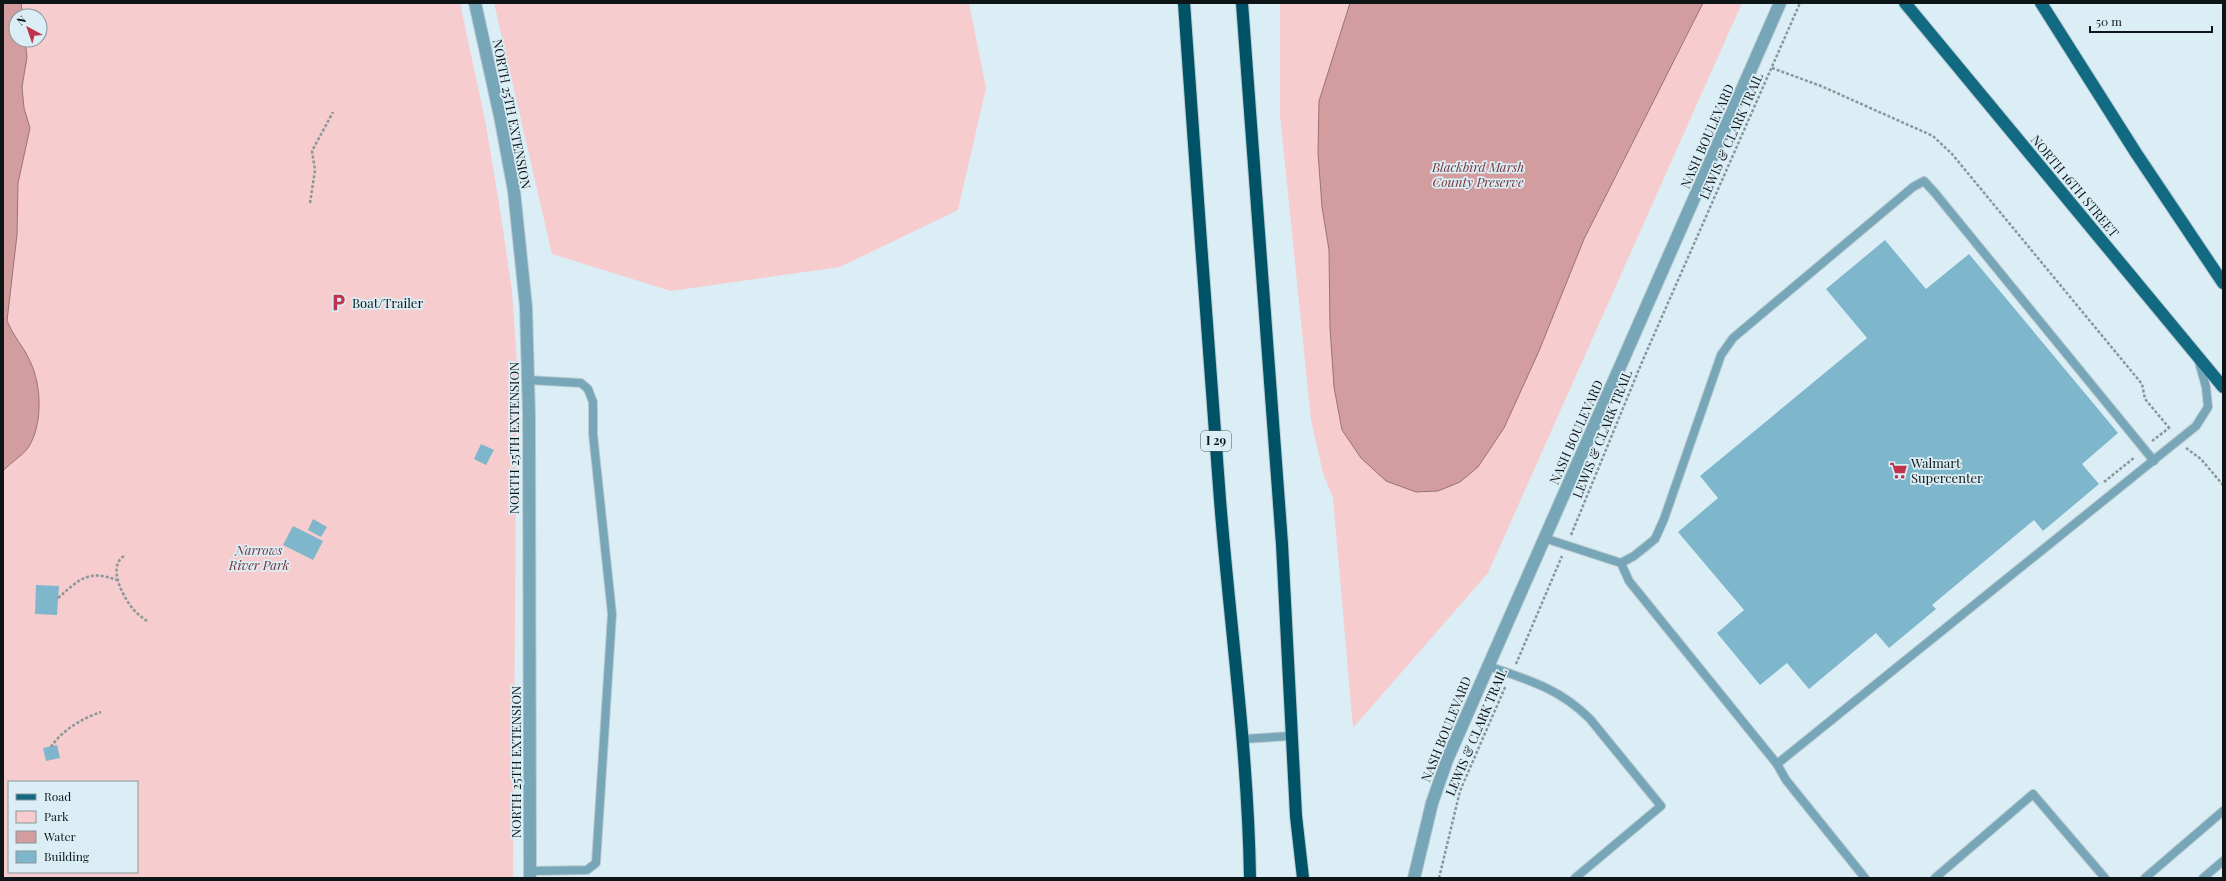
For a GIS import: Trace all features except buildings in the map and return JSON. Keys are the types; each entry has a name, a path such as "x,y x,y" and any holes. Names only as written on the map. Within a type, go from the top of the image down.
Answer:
{"highway":[{"name":"I 29","path":"1184,3 1220,501 1249,816 1250,878"},
{"path":"1242,3 1282,544 1296,816 1304,878"}],"main road":[{"name":"NORTH 16TH STREET","path":"1905,3 2223,387"},
{"path":"2041,3 2136,153 2223,283"}],"street":[{"name":"NORTH 25TH EXTENSION","path":"475,3 500,116 514,191 523,265 528,380 530,875"},
{"name":"NASH BOULEVARD","path":"1414,878 1434,796 1447,760 1780,3"}],"lane":[{"path":"1544,538 1621,563 1634,556 1655,539 1664,519 1721,355 1733,338 1913,187 1924,181 2154,461"},
{"path":"1777,764 2196,426 2208,407 2206,387 2198,357"},
{"path":"528,380 581,382 588,389 593,402 593,434 612,614 596,863 588,870 530,875"},
{"path":"1621,563 1628,581 1777,764 1786,780 1865,878"},
{"path":"1488,666 1558,692 1577,706 1590,718 1661,806 1575,878"},
{"path":"1243,740 1291,736"},
{"path":"1935,878 2032,794 2105,878"},
{"path":"2145,878 2223,811"},
{"path":"2203,878 2223,860"}],"path":[{"name":"LEWIS & CLARK TRAIL","path":"1439,878 1460,791 1566,546 1642,362 1800,3"},
{"path":"1772,68 1821,86 1933,136 1952,154 2142,384 2145,399 2179,440 2189,452 2201,459 2223,485"},
{"path":"310,203 315,170 312,151 333,112"},
{"path":"124,556 118,563 117,580 132,609 147,620"},
{"path":"58,598 82,578 100,576 117,580"},
{"path":"51,747 55,740 68,730 83,720 101,712"}],"green space":[{"name":"Narrows River Park","path":"21,3 460,3 486,125 501,216 512,291 517,364 513,878 3,878 3,471 27,449 37,381 31,362 12,333 7,321 17,235 18,183 30,128 24,108 22,87 27,57 26,48 48,48 48,8 22,8"},
{"path":"494,3 969,3 986,88 958,210 840,267 671,291 552,254"},
{"name":"Blackbird Marsh County Preserve","path":"1280,3 1742,3 1488,573 1353,728 1333,498 1323,473 1311,420 1280,115"}],"water":[{"path":"3,3 21,3 22,8 8,8 8,48 26,48 27,57 22,87 24,108 30,128 18,183 17,235 7,321 12,332 28,356 34,371 39,393 39,405 33,439 23,454 3,471"},
{"name":"Blackbird Marsh County Preserve","path":"1350,3 1703,3 1584,239 1539,351 1504,428 1478,467 1460,482 1438,491 1416,492 1386,481 1361,458 1342,430 1334,387 1330,328 1329,250 1322,207 1318,153 1319,101"}],"place":[{"name":"Boat/Trailer","path":"339,303"},
{"name":"Walmart Supercenter","path":"1898,470"}]}
